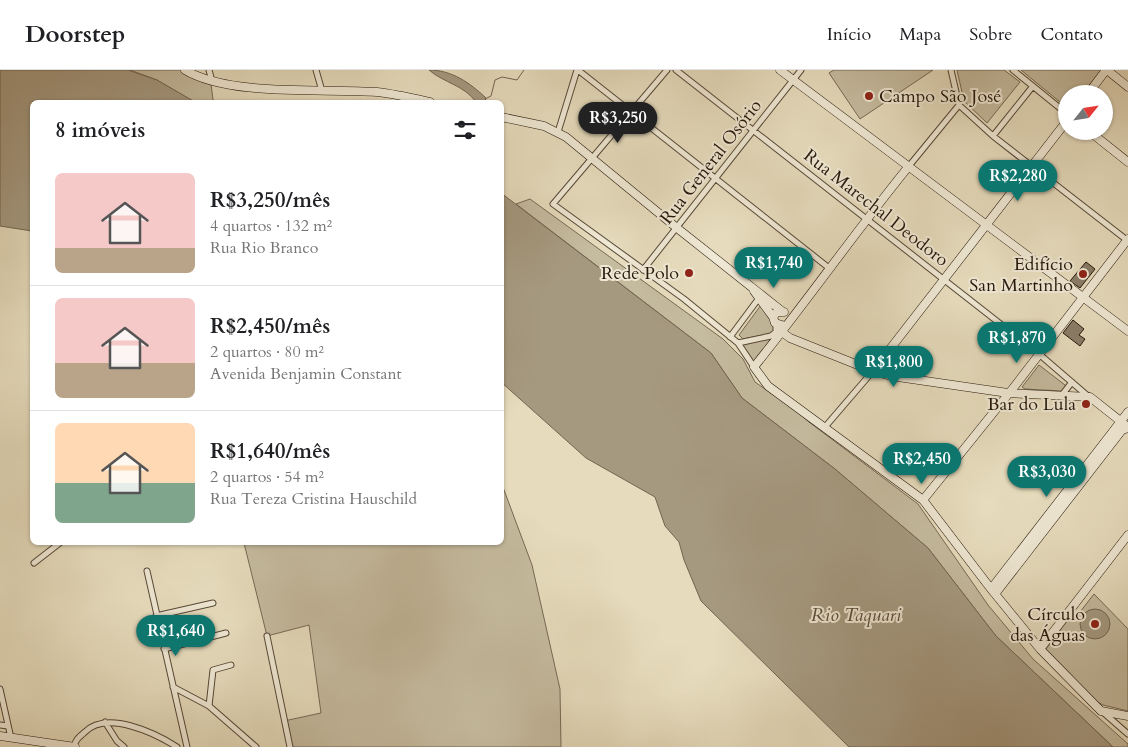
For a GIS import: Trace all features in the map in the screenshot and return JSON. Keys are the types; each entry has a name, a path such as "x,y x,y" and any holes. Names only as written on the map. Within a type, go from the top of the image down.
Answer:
{"main road":[{"path":"185,70 212,81 258,88 393,94 421,100"},
{"path":"780,70 1084,296 1128,331"},
{"path":"1095,85 1107,70 1128,87"},
{"path":"504,118 531,123 558,132 750,286 786,318 797,340"},
{"path":"873,371 1058,132"},
{"path":"1100,140 1128,162"},
{"path":"909,166 866,219 799,308 777,325 754,367 768,386 923,500 993,592 1040,649 1102,711 1128,716"},
{"path":"923,500 1128,240"},
{"path":"750,286 777,325 797,340 873,371 916,380 1025,394 1090,397"},
{"path":"786,318 799,308"},
{"path":"777,325 777,312 786,318"},
{"name":"Rua Marechal Deodoro","path":"1090,397 1128,428"},
{"path":"993,592 1128,412"},
{"path":"1099,453 1122,430 1128,428"},
{"path":"1040,649 1128,535"},
{"path":"0,736 74,747"}],"street":[{"path":"209,70 212,81"},
{"path":"316,70 322,91"},
{"path":"558,132 578,70 829,268"},
{"path":"667,70 553,204 684,299 738,343 754,367"},
{"name":"Rua Marechal Deodoro","path":"676,70 1039,354 1090,397"},
{"name":"Rua General Osório","path":"643,270 800,70"},
{"path":"951,70 960,105 993,136 1128,240"},
{"path":"1013,70 1058,107"},
{"path":"993,136 1032,86"},
{"path":"909,166 960,105"},
{"path":"730,337 759,298"},
{"path":"738,343 771,336 776,332 777,325"},
{"path":"825,427 873,371"},
{"path":"1062,395 1072,382"},
{"path":"34,563 57,545"},
{"path":"147,571 187,747"},
{"path":"156,616 214,603"},
{"path":"164,649 226,633"},
{"path":"267,636 290,747"},
{"path":"209,706 213,670 230,665"},
{"path":"173,687 209,706 256,747"},
{"path":"0,689 10,738"},
{"path":"1102,711 1128,734"},
{"path":"105,722 117,741 124,747"},
{"path":"74,747 75,740 89,728 105,722 145,730 178,747"},
{"path":"0,725 8,726"}],"shaded area":[{"path":"130,70 181,70 211,84 213,100 191,100 157,80"},
{"name":"Campo São José","path":"834,70 933,70 860,119 829,73"},
{"path":"957,70 1004,70 1020,82 987,123 964,101"},
{"path":"1021,70 1101,70 1089,85 1058,85 1058,100"},
{"path":"530,199 723,339 743,359 755,382 772,394 774,392 809,422 918,504 988,605 1033,659 1128,744 1128,747 1113,747 996,636 928,548 835,469 742,398 711,353 516,204"},
{"path":"761,305 776,328 772,333 743,339 739,335"},
{"path":"768,339 771,342 755,363 742,345"},
{"path":"1039,365 1065,385 1066,387 1063,391 1025,389 1022,387"},
{"path":"504,490 532,565 560,689 561,747 290,747 284,721 321,713 309,625 267,636 244,545 504,545"},
{"path":"1094,594 1128,629 1128,711 1103,705 1096,701 1046,651 1067,621 1073,621"}],"water":[{"path":"0,70 128,70 157,80 192,100 30,100 30,231 0,226"},
{"path":"429,70 445,72 460,78 474,87 486,98 486,100 474,100 460,88"},
{"name":"Rio Taquari","path":"504,195 711,353 742,398 835,469 928,548 996,636 1113,747 849,747 701,601 684,560 679,542 665,526 655,497 586,458 504,385"},
{"name":"Círculo das Águas","path":"1095,609 1101,610 1109,618 1109,630 1101,638 1095,639 1089,638 1081,630 1080,624 1081,618 1089,610"}],"building":[{"name":"Edifício San Martinho","path":"1086,262 1095,269 1080,288 1070,281"},
{"path":"1073,320 1084,329 1079,335 1085,339 1080,346 1063,333"}],"waterway":[{"path":"485,99 491,96 495,80 502,77 517,80 524,70"}],"place":[{"name":"Campo São José","path":"869,96"},
{"name":"Rede Polo","path":"689,273"},
{"name":"Edifício San Martinho","path":"1083,274"},
{"name":"Bar do Lula","path":"1086,404"},
{"name":"Círculo das Águas","path":"1095,624"}]}
